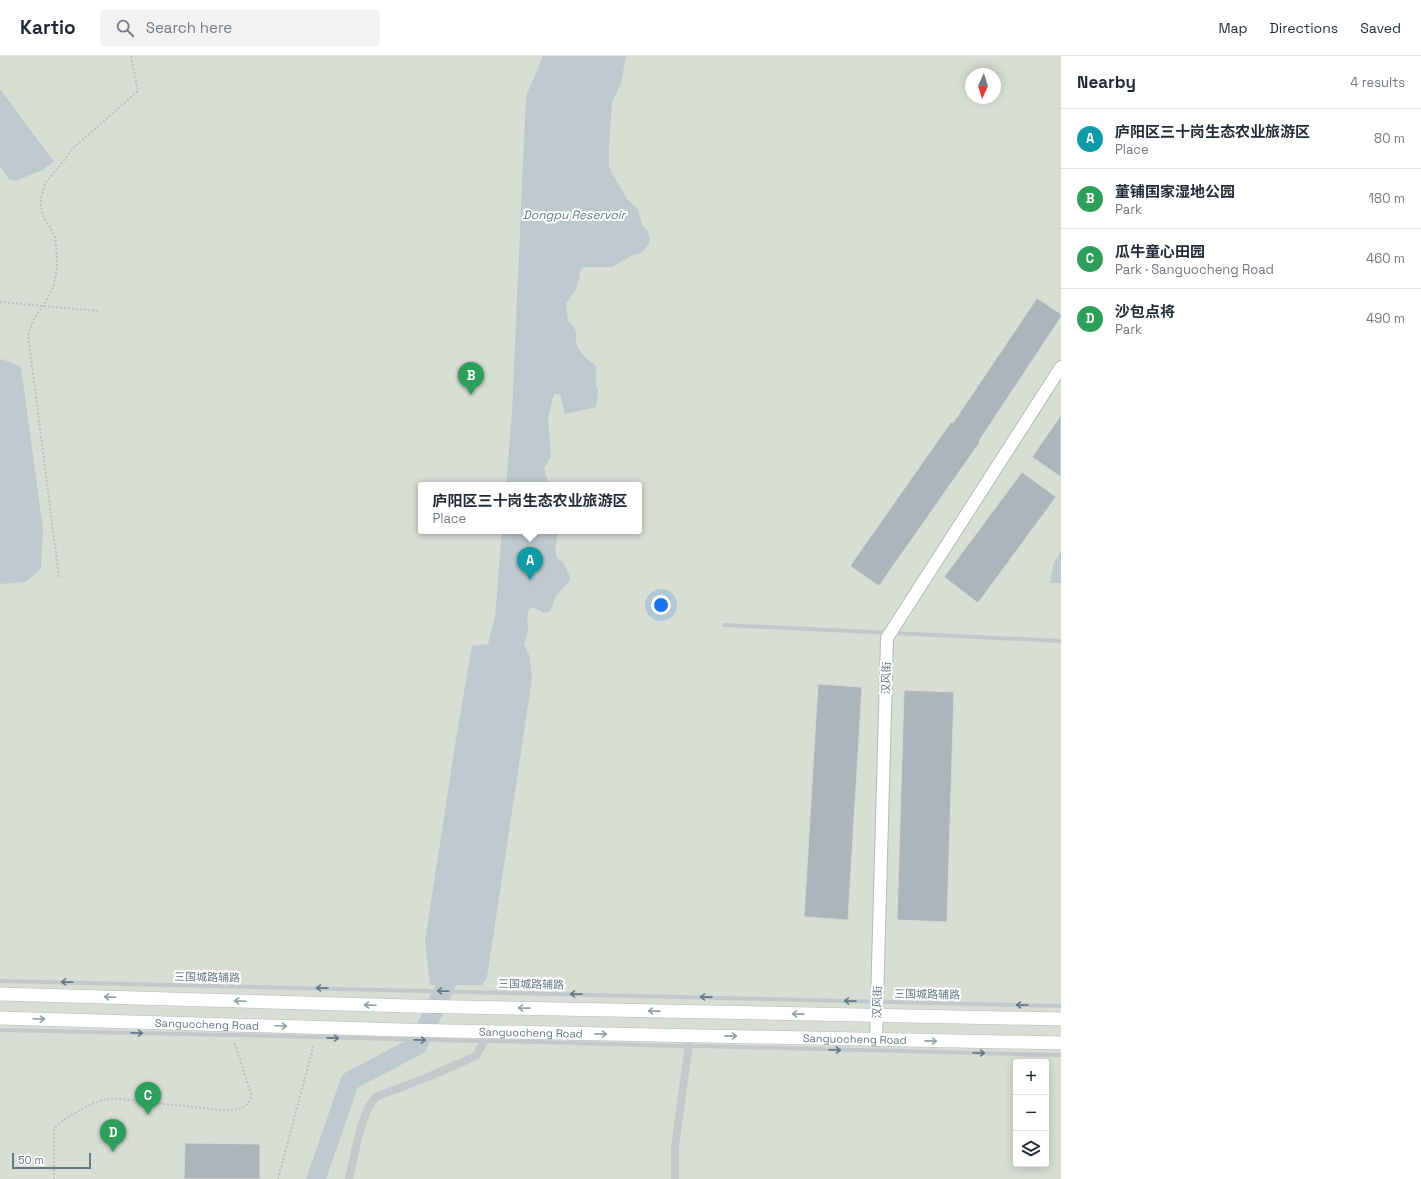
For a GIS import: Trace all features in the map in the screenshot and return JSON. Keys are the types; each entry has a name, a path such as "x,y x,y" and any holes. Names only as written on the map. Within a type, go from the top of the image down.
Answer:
{"main road":[{"path":"0,994 409,1006 1061,1019"},
{"name":"Sanguocheng Road","path":"0,1018 228,1030 402,1030 484,1036 690,1036 1061,1044"}],"street":[{"name":"汉风街","path":"876,1040 887,638 1061,368"},
{"path":"349,1179 362,1126 372,1100 376,1097 428,1077 476,1056 484,1036"},
{"path":"675,1179 675,1147 690,1036"}],"lane":[{"path":"724,626 1061,641"},
{"name":"三国城路辅路","path":"0,981 1061,1006"},
{"path":"0,1030 228,1030 238,1035 460,1041 484,1036 679,1046 1061,1055"}],"path":[{"path":"59,577 28,335 34,318 53,288 57,269 55,236 44,218 41,208 42,190 45,183 72,149 138,91 131,56"},
{"path":"0,302 98,311"},
{"path":"54,1179 54,1129 64,1121 98,1102 110,1099 230,1110 246,1106 249,1103 251,1094 250,1086 228,1030"},
{"path":"278,1179 312,1051"}],"shaded area":[{"path":"0,56 1061,56 1061,1179 0,1179"}],"water":[{"name":"Dongpu Reservoir","path":"543,56 626,56 621,84 612,102 609,166 627,199 638,209 642,225 648,232 650,239 649,244 642,252 629,257 612,267 584,267 580,271 576,289 566,304 568,321 576,331 577,343 580,350 586,358 596,366 596,385 598,392 596,407 565,414 560,394 555,394 553,397 548,419 551,456 544,468 548,482 506,482 512,412 526,96"},
{"path":"0,89 54,162 42,170 16,181 9,179 0,166"},
{"path":"2,359 21,367 43,529 41,569 25,582 0,584 0,360"},
{"path":"502,534 558,534 555,550 557,558 563,562 570,580 556,596 550,611 543,613 531,607 527,615 528,629 524,645 530,657 532,679 487,977 482,985 430,985 425,941 472,646 488,644 495,617"},
{"path":"1061,551 1061,583 1050,583 1054,562"}],"building":[{"path":"1037,298 1061,314 1061,317 979,441 980,442 879,586 850,566 951,422 953,423"},
{"path":"1061,415 1061,477 1032,457"},
{"path":"1022,472 1056,497 978,603 944,577"},
{"path":"818,684 862,687 848,920 804,917"},
{"path":"904,690 954,692 947,922 897,920"},
{"path":"185,1143 260,1144 260,1179 184,1179"}],"waterway":[{"path":"316,1179 350,1081 418,1045 457,961"}],"place":[{"name":"董铺国家湿地公园","path":"471,395"},
{"name":"庐阳区三十岗生态农业旅游区","path":"530,580"},
{"name":"瓜牛童心田园","path":"148,1115"},
{"name":"沙包点将","path":"113,1152"}]}
